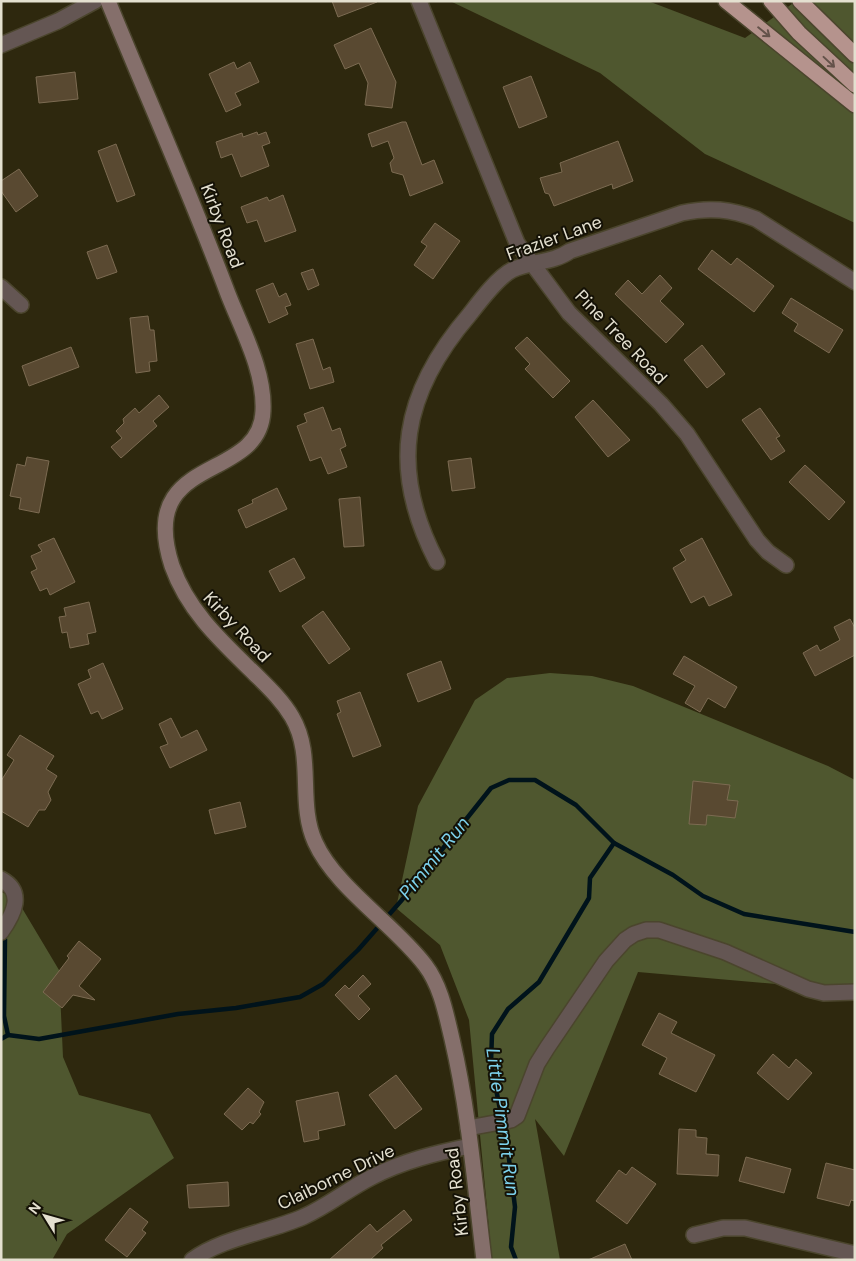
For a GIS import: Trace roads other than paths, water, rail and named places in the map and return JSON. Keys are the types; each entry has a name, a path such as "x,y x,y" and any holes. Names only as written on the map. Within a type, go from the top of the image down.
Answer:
{"highway":[{"path":"726,1 855,104"},
{"path":"771,1 799,33 855,85"},
{"path":"800,1 855,55"}],"main road":[{"name":"Kirby Road","path":"108,1 179,167 217,264 257,372 263,399 262,418 250,444 231,457 191,478 175,495 166,523 166,538 170,558 178,581 193,609 218,639 276,695 292,717 304,751 306,812 314,841 334,871 426,966 439,992 473,1127 470,1146 484,1260"}],"street":[{"path":"1,45 58,21 95,1"},
{"name":"Pine Tree Road","path":"419,1 503,213 517,243 579,325 661,404 687,434 756,540 768,552 786,565"},
{"name":"Frazier Lane","path":"438,562 423,534 414,509 409,482 408,456 415,405 424,381 437,357 458,328 486,295 511,270 561,257 570,251 682,213 700,209 720,208 756,219 855,282"},
{"path":"1,287 21,305"},
{"path":"1,879 13,889 16,898 14,912 1,932"},
{"path":"473,1127 511,1120 520,1111 538,1064 547,1048 606,961 625,940 634,934 646,930 659,930 725,952 808,988 824,993 855,992"},
{"name":"Claiborne Drive","path":"192,1260 208,1251 302,1218 328,1205 370,1178 396,1166 437,1153 470,1146"},
{"path":"694,1235 723,1228 745,1228 855,1254"}],"waterway":[{"name":"Pimmit Run","path":"1,1039 8,1035 39,1039 178,1014 236,1008 300,997 323,984 358,950 401,901 491,788 509,780 535,780 576,805 614,843 673,875 703,896 744,914 855,932"},
{"name":"Little Pimmit Run","path":"516,1260 511,1247 515,1207 508,1151 491,1063 492,1034 508,1009 539,982 589,898 590,878 614,843"},
{"path":"5,939 4,1016 8,1035"}]}
